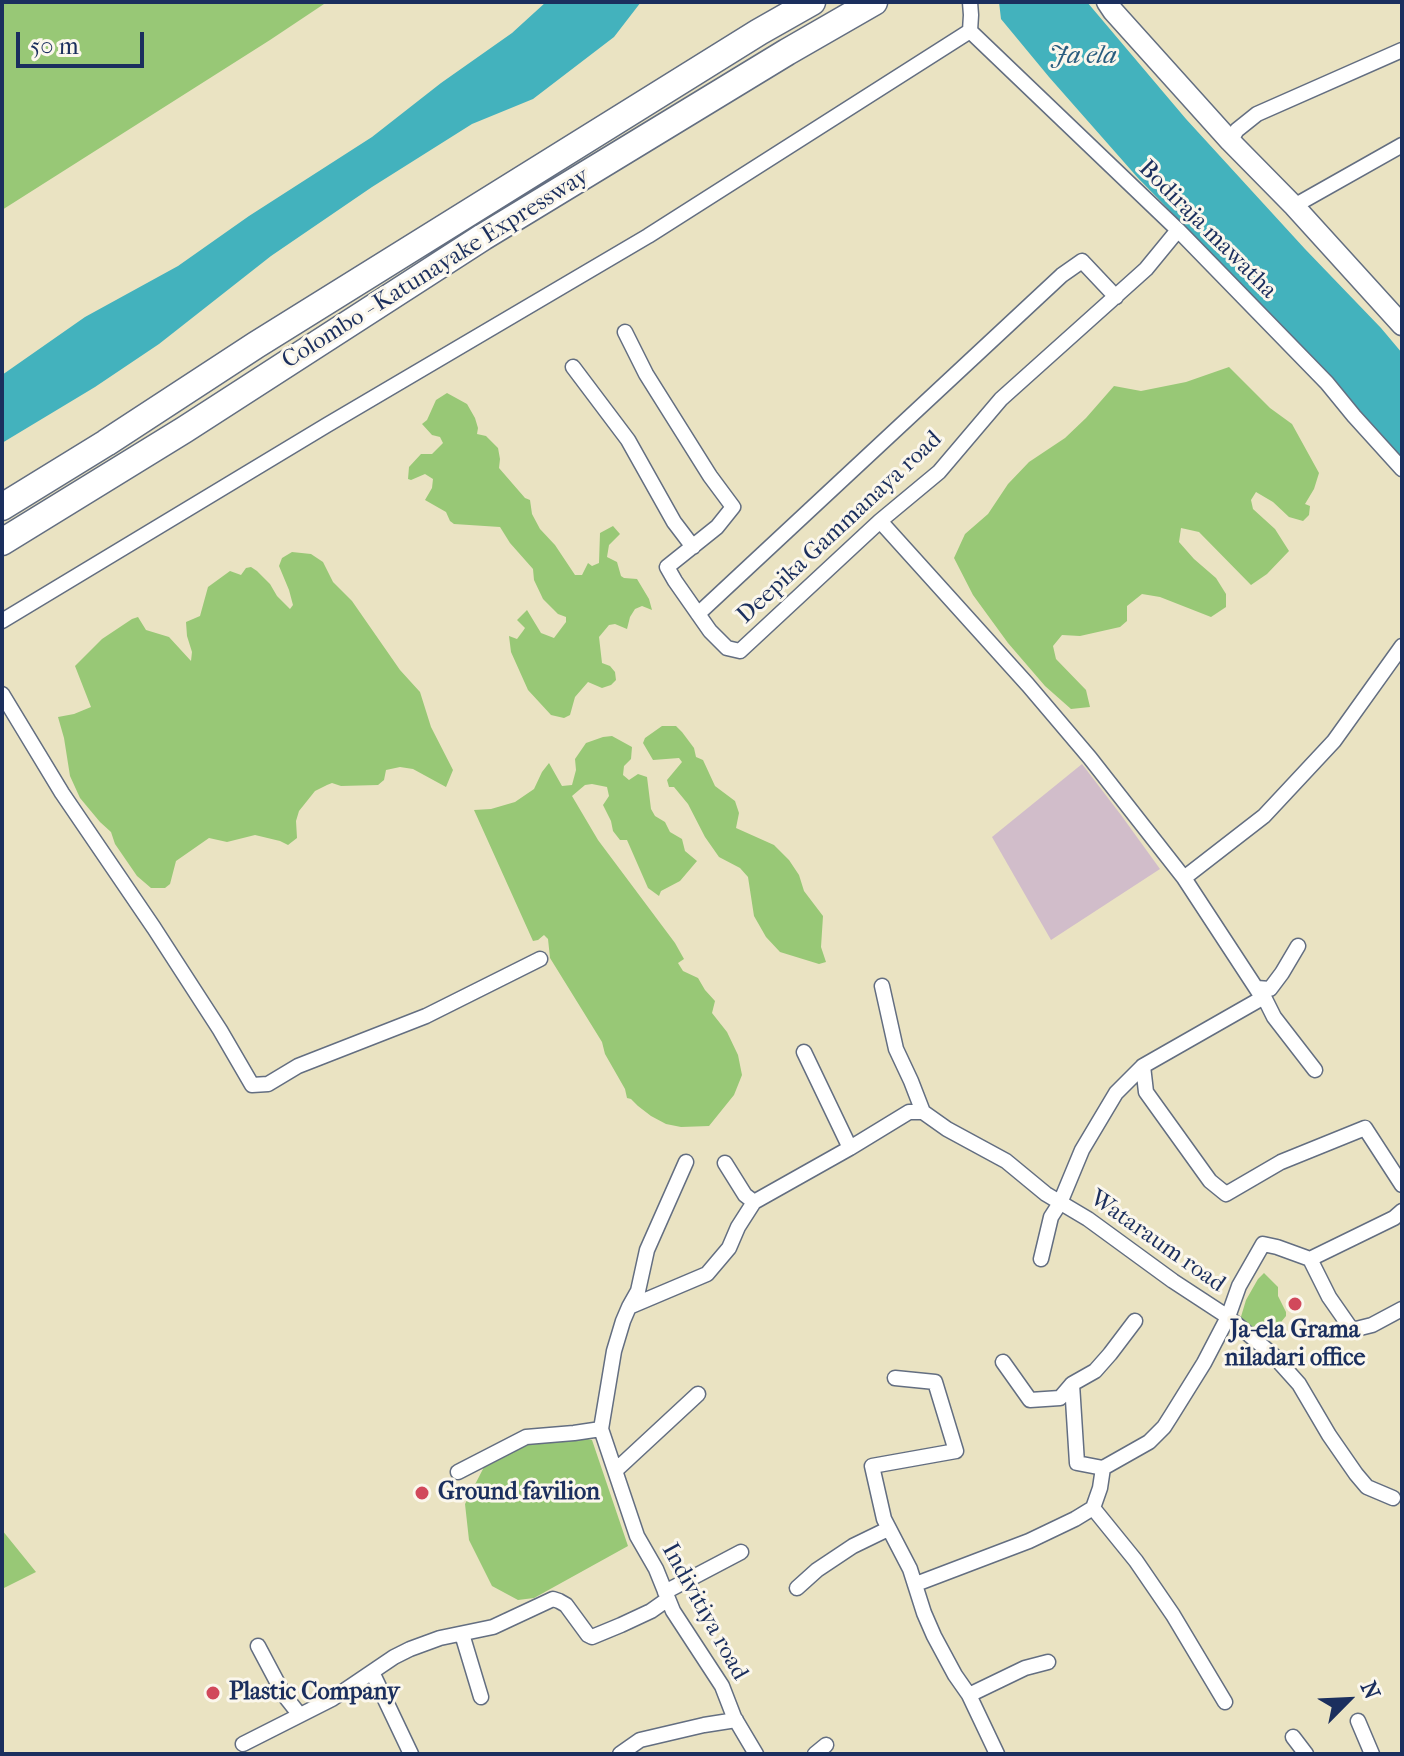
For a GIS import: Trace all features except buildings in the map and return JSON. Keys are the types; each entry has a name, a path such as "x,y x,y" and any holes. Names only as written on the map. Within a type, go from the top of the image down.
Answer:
{"highway":[{"name":"Colombo - Katunayake Expressway","path":"2,507 270,336 812,2"},
{"name":"Colombo - Katunayake Expressway","path":"2,542 184,430 483,237 874,2"}],"street":[{"path":"2,621 648,236 970,31 970,2"},
{"path":"1113,5 1230,141 1402,325"},
{"name":"Bodiraja mawatha","path":"970,31 1178,230 1327,383 1402,469"},
{"path":"1230,141 1237,130 1257,114 1402,50"},
{"path":"1294,206 1402,145"},
{"name":"Deepika Gammanaya road","path":"625,332 646,374 733,507 717,527 667,567 710,631 727,648 740,651 880,521 939,472 1001,399 1146,269 1178,230"},
{"name":"Deepika Gammanaya road","path":"698,614 1062,275 1082,261 1116,297"},
{"path":"573,367 628,440 674,522 693,547"},
{"path":"880,521 1063,727 1184,878 1274,1017 1315,1070"},
{"path":"1184,878 1264,816 1334,741 1402,646"},
{"path":"2,694 62,793 139,905 252,1085 268,1084 298,1066 426,1016 540,959"},
{"path":"1041,1259 1051,1217 1082,1150 1116,1093 1143,1066 1270,989 1298,946"},
{"path":"629,1307 707,1274 729,1248 754,1202 909,1112 923,1112 896,1049 882,986"},
{"path":"804,1052 850,1148"},
{"path":"1143,1066 1146,1092 1210,1181 1226,1194 1281,1162 1365,1128 1402,1185"},
{"name":"Wataraum road","path":"923,1112 947,1129 1006,1161 1046,1194 1088,1219 1228,1317 1273,1355 1299,1384 1329,1435 1367,1487 1393,1498"},
{"name":"Indivitiya road","path":"686,1162 647,1250 638,1291 623,1321 614,1351 601,1429 637,1536 656,1569 673,1611 722,1686 736,1720 756,1754"},
{"path":"725,1163 745,1195 754,1202"},
{"path":"1310,1259 1394,1218 1402,1211"},
{"path":"1072,1384 1077,1463 1103,1468 1149,1442 1164,1427 1204,1363 1228,1317 1239,1286 1263,1244 1310,1259 1329,1297 1352,1330 1372,1325 1402,1309"},
{"path":"1003,1362 1030,1400 1060,1398 1072,1384 1095,1371 1135,1321"},
{"path":"895,1378 935,1382 956,1451 872,1466 888,1529 916,1584 934,1636 969,1695 997,1754"},
{"path":"616,1470 698,1394"},
{"path":"458,1472 526,1437 601,1429"},
{"path":"916,1584 1029,1541 1093,1508 1103,1468"},
{"path":"1093,1508 1136,1561 1173,1615 1225,1702"},
{"path":"797,1588 853,1546 888,1529"},
{"path":"243,1744 332,1699 410,1649 440,1638 493,1627 553,1599 566,1605 592,1637 651,1611 667,1595 741,1552"},
{"path":"462,1634 481,1697"},
{"path":"258,1646 284,1695 299,1714"},
{"path":"969,1695 1025,1668 1048,1662"},
{"path":"372,1672 411,1754"},
{"path":"620,1754 640,1740 736,1720"},
{"path":"1358,1721 1372,1754"},
{"path":"1293,1737 1306,1754"}],"shaded area":[{"path":"1082,764 1160,869 1051,940 992,837"}],"green space":[{"path":"2,2 327,2 2,210"},
{"path":"1229,367 1270,408 1292,424 1319,473 1305,504 1310,506 1309,515 1303,521 1289,517 1256,492 1251,500 1253,509 1275,529 1289,551 1267,574 1251,585 1199,532 1181,528 1179,542 1216,578 1226,594 1226,607 1211,617 1160,597 1142,594 1127,606 1127,621 1120,627 1080,636 1062,635 1053,646 1056,659 1086,690 1090,707 1071,709 1045,686 1008,643 973,595 954,558 965,534 988,514 1008,484 1029,462 1065,438 1114,386 1141,391 1186,382"},
{"path":"447,393 467,404 475,418 477,434 486,436 498,448 499,468 530,500 532,514 540,529 575,575 582,575 588,563 592,566 599,563 600,533 613,526 620,534 609,545 607,557 617,562 621,576 637,579 649,599 652,610 642,606 635,609 627,629 609,625 599,637 602,663 615,672 616,680 602,688 588,682 575,697 570,715 564,718 551,715 528,690 511,652 509,636 517,639 523,631 525,628 517,620 527,610 541,633 554,638 566,622 566,617 558,614 543,599 534,580 533,569 500,527 454,524 446,512 425,500 433,479 425,474 408,479 409,467 421,454 432,454 443,443 440,437 432,435 422,424 436,400"},
{"path":"292,552 311,554 323,562 333,582 352,601 400,670 420,692 431,727 453,770 446,787 413,769 400,767 386,770 384,780 378,785 341,786 332,783 315,791 299,811 297,838 288,845 255,835 227,842 209,838 176,861 170,884 165,888 151,888 137,876 115,844 111,832 80,798 70,776 58,717 91,707 75,666 102,639 138,617 146,630 169,637 191,661 186,622 200,616 208,587 230,571 241,575 251,567 290,609 293,605 279,566 282,558"},
{"path":"662,726 676,726 682,732 694,748 696,757 703,760 715,786 735,801 739,813 736,828 774,845 789,860 799,875 804,891 823,916 821,947 826,962 819,964 780,952 766,937 754,916 748,877 740,868 719,857 688,804 674,787 669,787 667,780 682,762 679,758 653,760 643,743"},
{"path":"612,736 632,747 631,759 624,766 623,775 629,780 638,774 647,777 651,809 655,816 665,822 670,832 682,839 685,851 697,861 680,881 661,891 659,896 648,888 627,840 620,840 613,831 603,805 609,796 607,787 585,785 572,796 598,840 675,943 684,959 678,963 683,971 698,978 715,1001 712,1013 727,1032 738,1055 742,1075 734,1095 709,1126 666,1124 627,1098 602,1042 550,958 548,939 544,935 533,941 474,810 515,802 534,789 549,763 562,786 572,785 575,759 586,743"},
{"path":"1264,1273 1278,1287 1278,1296 1286,1312 1277,1327 1266,1335 1240,1320 1246,1300"},
{"path":"577,1437 592,1440 628,1546 534,1598 518,1600 492,1586 469,1540 465,1504 484,1467 524,1443"},
{"path":"2,1530 36,1572 2,1589"}],"water":[{"path":"546,2 641,2 614,37 533,99 472,124 372,187 271,256 159,344 2,443 2,375 85,317 178,266 372,137 512,33"},
{"name":"Ja ela","path":"999,2 1087,2 1186,119 1381,328 1402,353 1402,463 1335,380 1138,178 1049,77 1001,19"}],"place":[{"name":"Ja-ela Grama niladari office","path":"1295,1304"},
{"name":"Ground favilion","path":"422,1493"},
{"name":"Plastic Company","path":"213,1693"}]}
